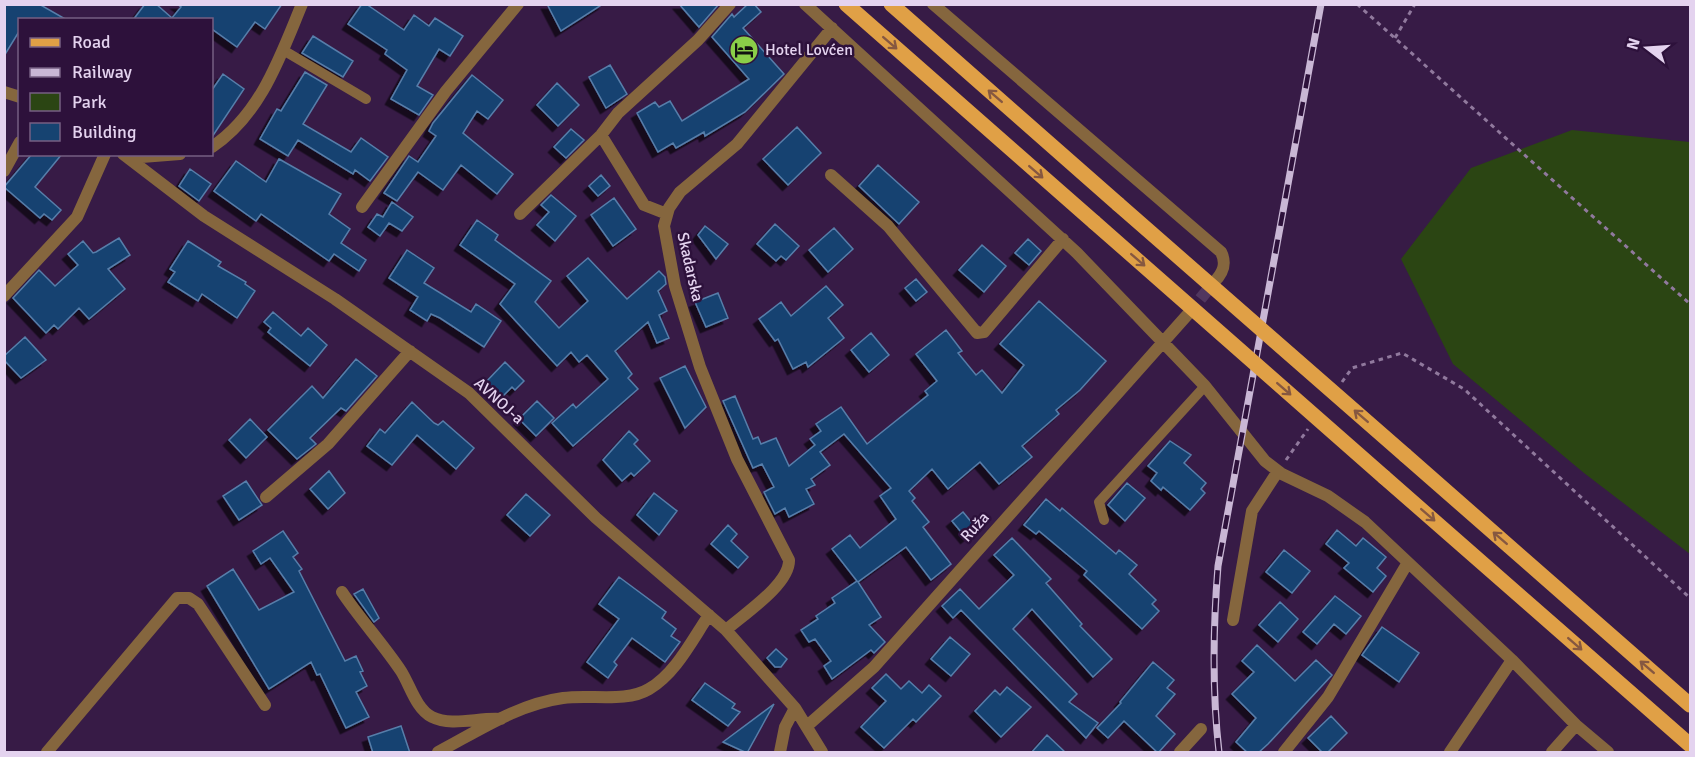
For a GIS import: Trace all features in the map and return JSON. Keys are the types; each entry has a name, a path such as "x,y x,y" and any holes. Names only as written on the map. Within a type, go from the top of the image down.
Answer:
{"main road":[{"path":"846,4 1690,745"},
{"path":"891,4 1690,705"}],"street":[{"path":"213,146 238,125 264,91 302,4"},
{"path":"362,207 446,91 518,4"},
{"path":"520,214 601,135 618,112 698,40 730,4"},
{"path":"805,4 1063,239 1205,386 1253,448 1278,471 1328,496 1356,516 1512,660 1576,725 1608,753"},
{"path":"933,4 1221,252 1225,260 1224,268 1214,282"},
{"name":"Skadarska","path":"726,630 782,581 789,570 788,556 737,459 700,367 675,286 664,238 667,214 680,192 737,144 832,28"},
{"path":"601,135 641,202 651,209 667,214"},
{"path":"4,171 18,146"},
{"path":"4,296 77,217 104,156"},
{"name":"AVNOJ-a","path":"126,156 204,216 335,298 469,393 596,518 726,630 795,708 822,753"},
{"path":"831,175 888,226 977,333 984,332 1063,239"},
{"name":"Ruža","path":"807,726 874,667 1163,345 1189,313"},
{"path":"266,498 328,444 410,351"},
{"path":"1233,620 1252,511 1278,471"},
{"path":"1284,753 1328,697 1407,564"},
{"path":"342,592 400,670 422,710 431,717 445,721 484,717 501,719"},
{"path":"47,753 177,598 189,598 198,604 265,705"},
{"path":"438,753 526,707 563,698 632,695 648,690 673,668 709,615"},
{"path":"1450,753 1512,660"},
{"path":"780,753 784,727 795,708"},
{"path":"1552,753 1576,725"},
{"path":"1180,753 1201,729"}],"lane":[{"path":"283,50 366,99"},
{"path":"1104,520 1099,502 1205,386"}],"path":[{"path":"1357,4 1690,304"},
{"path":"1395,38 1415,4"},
{"path":"1339,386 1352,368 1402,354 1464,389 1690,598"},
{"path":"1278,471 1312,424"}],"green space":[{"path":"1572,130 1690,142 1690,554 1584,473 1453,364 1401,259 1471,168"}],"building":[{"path":"4,4 39,4 64,18 18,18 18,33 4,56"},
{"path":"145,4 156,4 172,18 134,18"},
{"path":"177,4 282,4 265,29 255,22 237,47 213,30 213,18 172,18 181,7"},
{"path":"362,4 366,4 404,30 414,15 429,26 435,18 463,36 450,56 439,49 417,86 433,95 419,115 391,99 407,70 385,54 387,50 348,24"},
{"path":"547,4 603,4 561,31"},
{"path":"679,4 719,4 699,27"},
{"path":"748,4 754,4 761,12 743,28 784,74 745,112 705,136 704,132 676,148 673,143 658,152 637,113 655,102 659,107 670,101 682,121 749,79 712,37 732,14 734,17"},
{"path":"313,36 353,61 343,77 302,53"},
{"path":"610,65 627,94 606,108 589,77"},
{"path":"305,72 327,85 303,124 351,152 361,138 388,157 370,181 355,170 353,174 298,140 288,156 260,139 277,109 281,111"},
{"path":"223,74 244,89 213,136 213,89"},
{"path":"472,75 503,100 488,119 477,111 463,133 513,174 497,194 461,165 443,190 418,172 397,201 384,193 409,156 418,162 436,136 429,131 433,123"},
{"path":"557,83 579,105 558,126 537,105"},
{"path":"797,127 821,153 788,185 763,159"},
{"path":"571,129 584,140 566,158 554,147"},
{"path":"30,156 60,156 35,187 61,210 52,220 44,214 40,218 4,187"},
{"path":"279,159 341,194 329,214 350,229 341,243 366,260 359,271 334,254 329,261 261,214 256,221 214,191 236,161 266,182"},
{"path":"878,165 919,202 899,224 859,186"},
{"path":"190,169 211,184 199,201 179,186"},
{"path":"601,175 610,186 598,196 589,186"},
{"path":"551,195 576,216 555,241 537,225 549,212 541,205"},
{"path":"614,198 636,229 613,246 591,215"},
{"path":"392,202 413,217 402,231 389,223 380,236 368,227 377,214 383,217"},
{"path":"477,220 498,235 495,240 551,281 535,302 559,328 588,301 567,276 588,258 627,299 659,271 665,277 666,284 658,291 667,311 659,315 669,338 657,343 648,322 615,351 632,374 628,378 638,389 573,446 552,423 573,404 576,408 608,379 587,355 579,362 571,352 557,366 500,304 515,284 460,245"},
{"path":"775,224 799,246 786,260 781,256 776,261 757,244"},
{"path":"705,226 728,244 716,259 698,235"},
{"path":"834,228 853,249 828,272 809,250"},
{"path":"119,238 130,255 108,269 125,289 89,319 79,308 58,329 54,325 46,333 13,298 39,270 55,286 78,265 68,254 83,241 93,253"},
{"path":"1028,239 1041,251 1029,265 1015,253"},
{"path":"188,241 221,262 218,266 246,282 245,284 255,291 237,318 202,294 198,301 168,282 175,272 170,269"},
{"path":"982,245 1006,266 984,292 959,270"},
{"path":"407,250 434,268 424,283 471,312 476,304 501,321 484,347 440,318 431,314 427,321 410,310 418,297 389,278"},
{"path":"916,279 927,292 916,301 905,288"},
{"path":"826,286 843,305 828,318 844,338 808,367 806,362 793,369 778,339 775,341 759,319 781,302 791,316"},
{"path":"718,293 728,318 706,327 695,302"},
{"path":"1039,301 1106,361 1080,390 1056,410 1059,414 1022,446 1032,457 999,484 980,462 948,489 932,469 909,491 915,498 912,501 929,522 923,527 951,564 931,580 906,547 858,582 881,617 869,625 885,642 874,653 871,650 832,679 824,666 831,661 815,639 809,642 801,630 818,619 816,616 835,603 832,598 857,581 832,549 850,535 860,548 896,519 880,496 891,488 844,434 820,452 830,465 811,479 815,485 806,489 814,504 789,517 785,508 775,514 764,492 774,487 762,464 753,468 723,401 735,396 753,439 758,437 761,444 776,438 789,466 815,445 810,439 821,431 816,424 841,407 867,444 928,395 925,391 937,381 916,354 946,330 962,351 958,353 976,375 982,370 1002,393 1024,365 1000,344"},
{"path":"273,312 301,336 308,328 327,345 310,366 268,332 271,328 264,322"},
{"path":"871,333 889,355 869,372 851,350"},
{"path":"25,337 46,360 21,378 4,360 4,356"},
{"path":"356,359 377,376 346,411 341,408 310,438 316,444 297,459 268,430 312,386 323,398"},
{"path":"505,362 524,381 515,390 512,387 501,398 485,383"},
{"path":"685,366 706,407 685,428 660,378"},
{"path":"537,401 554,418 536,436 519,419"},
{"path":"412,402 434,423 438,425 443,421 474,448 456,469 417,435 392,465 367,446 380,429 385,433"},
{"path":"250,419 267,437 246,458 229,440"},
{"path":"629,431 638,440 634,444 650,461 634,476 631,473 622,481 603,460"},
{"path":"1170,441 1191,455 1184,463 1206,483 1201,489 1205,493 1190,510 1163,487 1161,490 1151,481 1157,473 1148,466"},
{"path":"329,471 345,493 328,509 310,489"},
{"path":"246,481 262,505 239,520 223,496"},
{"path":"1127,483 1145,498 1125,521 1108,505"},
{"path":"654,493 677,511 659,535 637,515"},
{"path":"526,494 550,515 530,536 507,515"},
{"path":"1046,499 1060,511 1062,508 1116,554 1119,550 1137,565 1129,574 1156,600 1152,604 1159,611 1142,629 1084,575 1087,571 1039,531 1036,534 1024,525"},
{"path":"963,512 977,529 966,538 952,521"},
{"path":"728,525 737,534 731,541 748,557 738,568 711,544"},
{"path":"1337,530 1356,546 1363,538 1386,557 1377,568 1386,576 1373,592 1344,568 1349,563 1326,544"},
{"path":"283,531 298,553 293,557 302,569 299,571 345,661 356,656 363,671 360,672 367,686 356,692 369,717 346,728 320,674 317,675 311,662 269,689 207,586 233,569 259,610 294,592 270,558 261,564 253,551"},
{"path":"1012,538 1051,579 1046,583 1082,624 1080,626 1112,659 1093,677 1032,609 1013,629 1077,694 1069,702 1098,723 1086,738 961,610 953,618 942,606 960,589 979,609 1014,575 994,555"},
{"path":"1284,550 1310,571 1292,593 1266,572"},
{"path":"619,577 666,612 662,618 676,629 671,636 680,642 665,662 632,638 614,662 617,665 608,678 587,662 619,619 599,604"},
{"path":"363,589 379,618 374,622 354,594"},
{"path":"1335,596 1361,616 1346,634 1334,624 1317,644 1303,632"},
{"path":"1280,602 1298,619 1278,642 1259,625"},
{"path":"1382,627 1419,653 1399,682 1362,655"},
{"path":"950,637 970,654 951,676 931,659"},
{"path":"1257,645 1295,681 1316,660 1332,675 1268,744 1258,753 1248,753 1236,742 1256,718 1232,694 1254,672 1242,661"},
{"path":"776,649 787,659 781,667 775,667 767,658"},
{"path":"1153,662 1174,680 1167,688 1175,694 1156,716 1175,734 1158,753 1124,721 1108,738 1097,728 1121,703"},
{"path":"886,674 901,689 909,681 922,693 929,685 941,696 916,722 913,719 884,748 861,727 886,701 872,688"},
{"path":"705,683 735,704 732,708 740,712 728,726 692,700"},
{"path":"1007,687 1031,707 1001,737 975,711 995,690 1000,695"},
{"path":"774,704 747,753 723,742"},
{"path":"1331,716 1347,733 1327,753 1323,753 1308,738"},
{"path":"401,726 410,753 373,753 368,737"},
{"path":"1047,735 1066,753 1031,753"}],"tunnel":[{"path":"1189,313 1214,282"}],"railway":[{"path":"1219,752 1214,659 1218,566 1321,4"}],"place":[{"name":"Hotel Lovćen","path":"744,50"}]}
